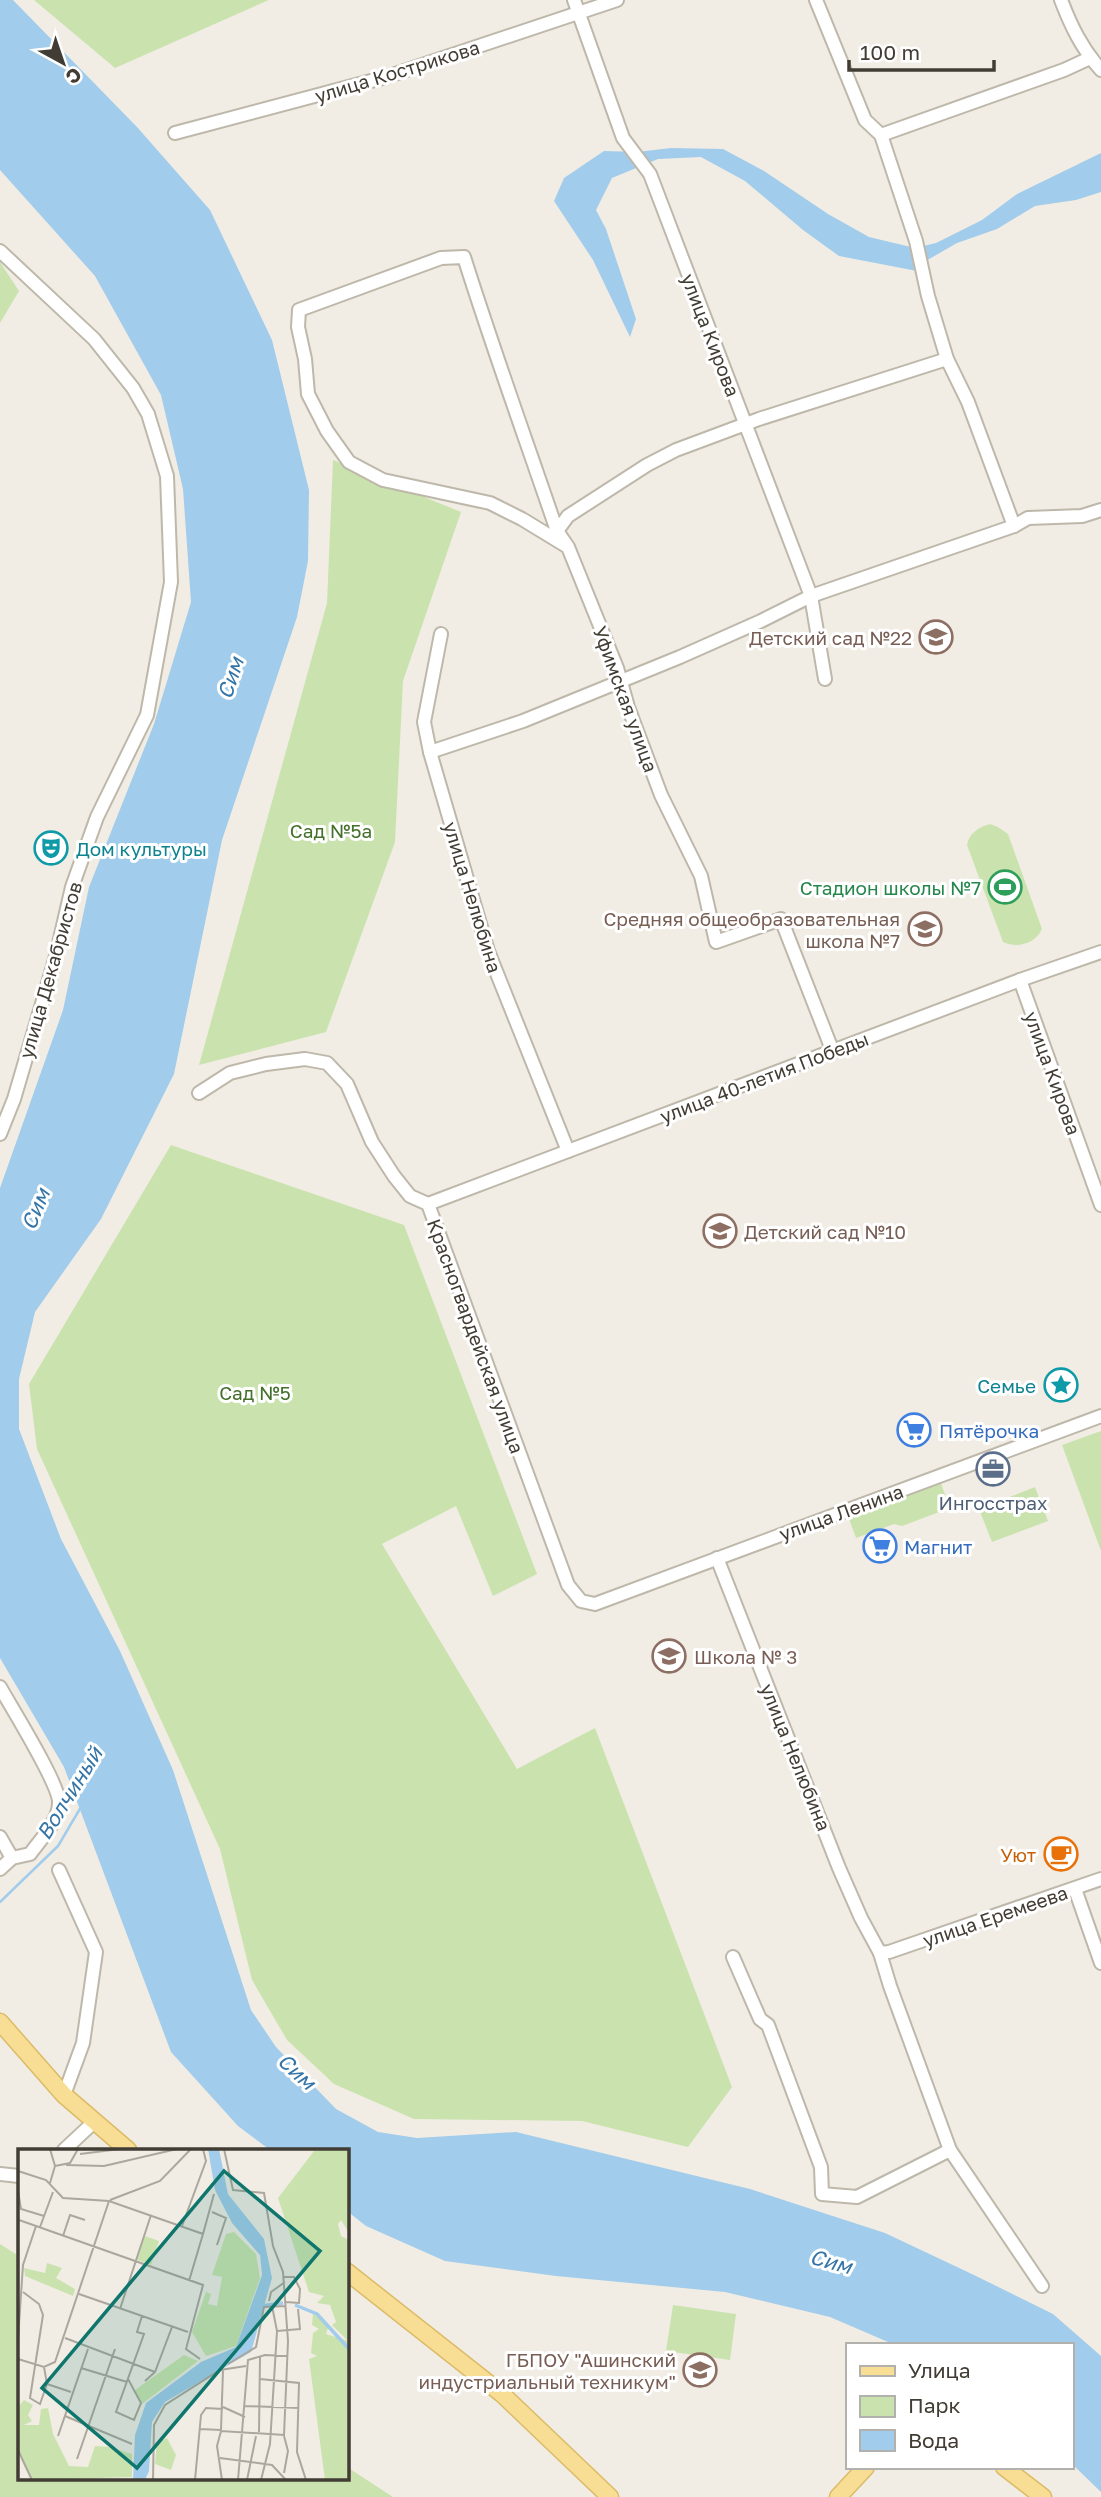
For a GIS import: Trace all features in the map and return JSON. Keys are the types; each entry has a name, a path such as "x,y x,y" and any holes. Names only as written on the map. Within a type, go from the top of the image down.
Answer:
{"main road":[{"path":"0,2022 64,2095 126,2149"},
{"path":"348,2273 502,2394 610,2497"},
{"path":"838,2497 864,2469"},
{"path":"1007,2469 1043,2497"}],"street":[{"name":"улица Кирова","path":"574,0 624,138 650,174 811,596 825,679"},
{"name":"улица Кострикова","path":"175,133 368,83 617,0"},
{"path":"816,0 865,120 881,135 916,241 928,296 947,359 968,402 1014,526"},
{"path":"1061,0 1073,30 1090,58 1101,70"},
{"path":"881,135 1090,58"},
{"name":"улица Декабристов","path":"0,251 94,340 133,388 148,414 167,476 172,582 147,715 97,817 76,876 52,967 0,1134"},
{"name":"Уфимская улица","path":"568,547 490,503 383,480 349,462 327,431 308,394 299,310 441,258 464,257 557,531 568,547 621,680 628,707 661,795 701,876 716,942 780,919 833,1052"},
{"path":"557,531 568,516 647,465 676,450 947,359"},
{"path":"430,752 523,720 731,635 811,596 1014,526 1028,518 1082,516 1101,510"},
{"name":"улица Нелюбина","path":"442,634 424,722 430,752 488,951 568,1151"},
{"name":"улица 40-летия Победы","path":"428,1204 1020,980 1101,952"},
{"name":"улица Кирова","path":"1020,980 1101,1205"},
{"name":"Красногвардейская улица","path":"199,1093 230,1073 266,1064 305,1059 327,1063 347,1084 372,1142 394,1177 410,1196 428,1204 568,1585 581,1601"},
{"name":"улица Ленина","path":"581,1601 595,1604 1101,1416"},
{"name":"улица Нелюбина","path":"718,1558 839,1868 861,1918 885,1952 890,1986 950,2150 1042,2286"},
{"path":"0,1687 48,1773 60,1801 47,1832 30,1854 12,1858 0,1869"},
{"path":"0,1838 12,1858"},
{"path":"59,1870 96,1952 83,2043 64,2095"},
{"name":"улица Еремеева","path":"885,1952 1101,1879"},
{"path":"1075,1889 1101,1963"},
{"path":"733,1957 761,2019 768,2025 821,2167 822,2194 857,2197 950,2150"},
{"path":"66,2149 95,2121"},
{"path":"0,2174 18,2176"}],"green space":[{"path":"34,0 269,0 115,68"},
{"path":"0,262 19,291 0,323"},
{"name":"Сад №5а","path":"333,460 461,512 403,681 395,842 326,1032 199,1065 327,603"},
{"name":"Стадион школы №7","path":"990,824 1008,834 1042,929 1031,941 1020,945 1003,942 967,845 975,831"},
{"name":"Сад №5","path":"171,1145 404,1225 537,1574 493,1596 456,1506 382,1544 517,1769 595,1728 732,2087 688,2147 582,2121 414,2119 334,2084 287,2040 252,1980 220,1849 37,1449 29,1384"},
{"path":"1101,1431 1101,1551 1062,1445"},
{"path":"940,1481 950,1508 902,1526 894,1524 856,1538 848,1516"},
{"path":"1035,1487 1048,1521 992,1542 979,1509"},
{"path":"0,2244 18,2255 18,2480 348,2480 348,2468 393,2497 0,2497"},
{"path":"673,2305 736,2314 730,2360 666,2351"}],"water":[{"name":"Сим","path":"0,0 13,0 137,127 210,210 272,340 309,490 308,561 297,617 222,840 174,1074 101,1219 35,1312 19,1379 19,1429 61,1539 120,1651 173,1770 251,2010 276,2047 336,2109 378,2132 417,2138 516,2132 750,2189 885,2233 1053,2314 1101,2356 1101,2492 1073,2465 1073,2343 890,2343 830,2317 725,2292 556,2276 445,2261 366,2226 348,2212 348,2149 269,2149 238,2126 171,2052 64,1767 0,1658 0,1188 63,1010 89,887 154,724 191,602 183,489 161,395 95,276 0,170"},
{"path":"671,148 723,149 764,171 828,214 869,237 915,248 936,243 982,220 1017,194 1101,153 1101,192 1076,200 1035,206 997,229 957,243 917,266 917,271 839,256 803,230 745,181 701,157 658,159 612,178 596,210 606,229 636,319 630,337 593,260 554,201 564,178 604,151 637,152"}],"waterway":[{"name":"Волчиный","path":"0,1902 58,1846 81,1807"}],"place":[{"name":"Детский сад №22","path":"936,637"},
{"name":"Дом культуры","path":"51,848"},
{"name":"Стадион школы №7","path":"1005,887"},
{"name":"Средняя общеобразовательная школа №7","path":"925,929"},
{"name":"Детский сад №10","path":"720,1231"},
{"name":"Семье","path":"1061,1385"},
{"name":"Пятёрочка","path":"914,1430"},
{"name":"Ингосстрах","path":"993,1469"},
{"name":"Магнит","path":"880,1546"},
{"name":"Школа № 3","path":"669,1656"},
{"name":"Уют","path":"1061,1854"},
{"name":"ГБПОУ \"Ашинский индустриальный техникум\"","path":"700,2370"}]}
